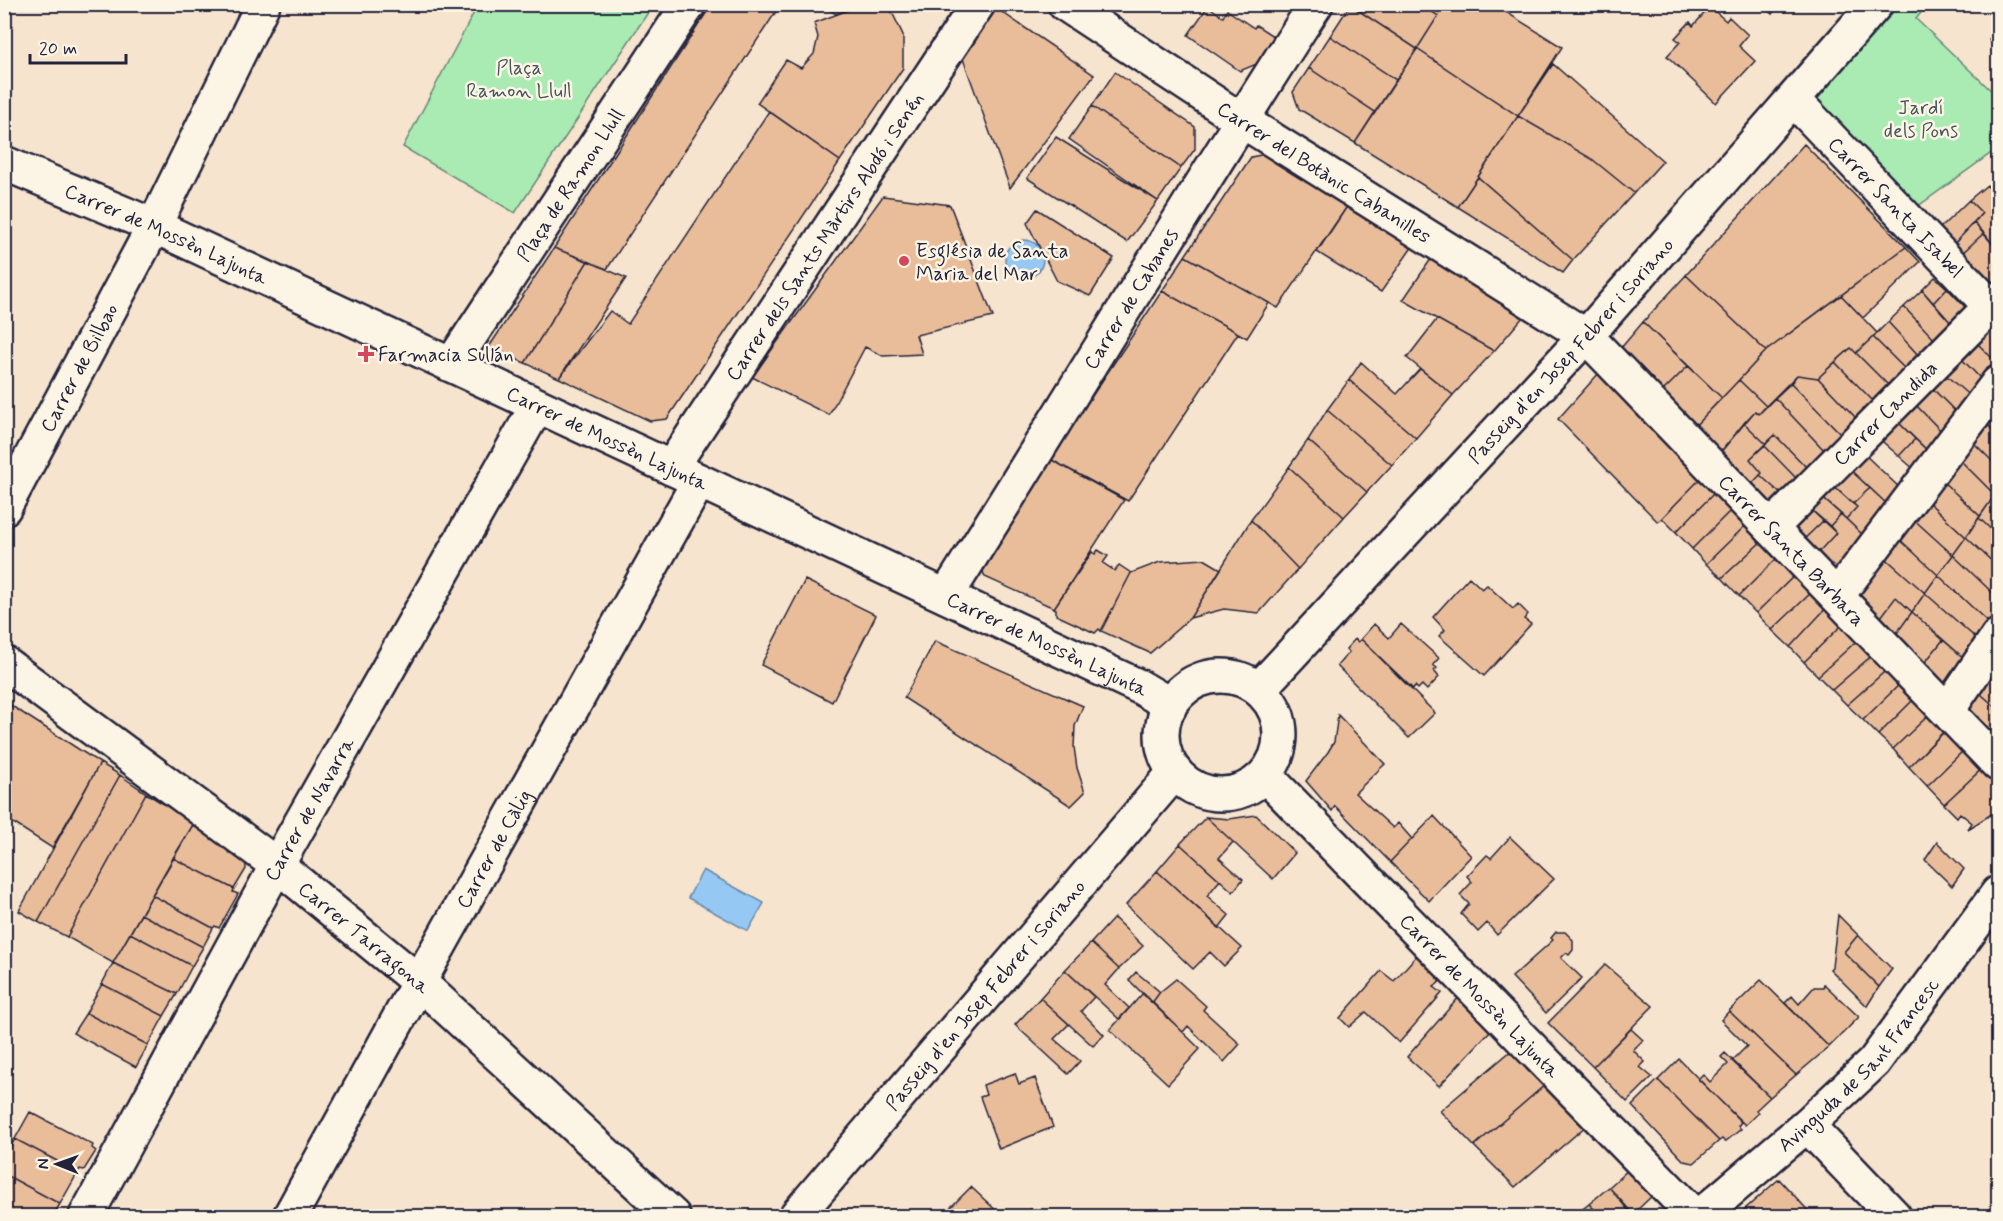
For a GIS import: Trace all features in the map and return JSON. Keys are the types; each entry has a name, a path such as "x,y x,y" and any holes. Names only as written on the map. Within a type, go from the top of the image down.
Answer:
{"street":[{"name":"Carrer de Bilbao","path":"4,508 154,226 264,4"},
{"name":"Plaça de Ramon Llull","path":"451,365 689,4"},
{"name":"Carrer dels Sants Màrtirs Abdó i Senén","path":"685,475 978,4"},
{"name":"Carrer del Botànic Cabanilles","path":"1065,4 1241,120 1586,336"},
{"name":"Carrer de Cabanes","path":"946,596 1241,120 1316,4"},
{"name":"Passeig d'en Josep Febrer i Soriano","path":"1259,690 1586,336 1876,4"},
{"name":"Carrer Santa Isabel","path":"1794,100 1996,307"},
{"name":"Carrer de Mossèn Lajunta","path":"4,164 154,226 946,596 1140,687 1167,703 1168,708"},
{"name":"Carrer Candida","path":"1771,528 1996,307"},
{"name":"Carrer Santa Barbara","path":"1586,336 1998,764"},
{"path":"1837,596 1998,383"},
{"name":"Carrer de Navarra","path":"86,1216 277,865 537,406"},
{"name":"Carrer de Càlig","path":"290,1216 419,982 685,475"},
{"path":"1948,710 1998,636"},
{"name":"Carrer Tarragona","path":"4,663 277,865 419,982 673,1216"},
{"path":"1209,677 1235,678 1259,690 1272,704 1279,722 1280,741 1275,759 1265,775 1251,786 1236,793 1219,794 1202,791 1188,784 1175,772 1167,758 1163,741 1163,724 1168,708 1179,694 1193,683 1209,677"},
{"name":"Passeig d'en Josep Febrer i Soriano","path":"796,1216 1175,772"},
{"name":"Carrer de Mossèn Lajunta","path":"1265,775 1695,1216"},
{"name":"Avinguda de Sant Francesc","path":"1700,1216 1807,1125 1874,1062 1995,906"},
{"path":"1807,1125 1894,1216"}],"green space":[{"name":"Plaça Ramon Llull","path":"478,5 653,5 515,213 403,147"},
{"name":"Jardí dels Pons","path":"1891,5 1927,5 1916,19 1998,97 1998,148 1914,209 1807,100"}],"water":[{"path":"1024,240 1031,241 1037,246 1042,252 1042,266 1037,272 1031,277 1024,278 1017,277 1011,272 1006,266 1005,259 1006,252 1011,246 1017,241"},
{"path":"703,870 764,903 748,931 688,898"}],"building":[{"path":"712,4 781,4 607,269 554,248"},
{"path":"821,4 864,4 836,14"},
{"path":"864,4 888,4 903,35 903,68 840,161 757,103 786,60 801,68 814,54 818,37 814,23"},
{"path":"990,4 1094,75 1010,188 958,45"},
{"path":"1421,4 1438,16 1417,49 1350,5"},
{"path":"1421,4 1493,4 1562,47 1518,116 1417,49 1438,16"},
{"path":"1761,4 1779,4 1772,14"},
{"path":"1350,5 1417,49 1396,80 1330,36"},
{"path":"1208,6 1223,17 1227,10 1254,28 1256,25 1276,38 1259,63 1240,71 1188,35"},
{"path":"1710,7 1726,21 1729,17 1748,35 1739,46 1755,61 1716,103 1667,56 1680,42 1675,38 1690,22 1693,26"},
{"path":"1998,29 1998,51 1989,40"},
{"path":"1330,36 1396,80 1375,112 1309,68"},
{"path":"1417,49 1518,116 1458,207 1355,143"},
{"path":"1553,64 1663,161 1634,193 1592,159 1518,116"},
{"path":"1309,68 1375,112 1355,143 1299,109 1293,92"},
{"path":"1115,72 1195,127 1195,149 1181,168 1092,106"},
{"path":"1092,106 1181,168 1158,201 1069,139"},
{"path":"769,111 840,161 667,419 650,421 559,378 610,311 628,324"},
{"path":"1518,116 1592,159 1634,193 1573,260 1478,177"},
{"path":"1056,137 1158,201 1127,242 1027,178"},
{"path":"1804,144 1906,247 1766,351 1686,275"},
{"path":"1266,154 1348,205 1278,308 1185,256 1251,157"},
{"path":"1478,177 1573,260 1563,273 1458,207"},
{"path":"1987,185 1998,199 1998,250 1974,223 1982,213 1969,200"},
{"name":"Església de Santa Maria del Mar","path":"883,196 950,205 993,317 916,335 922,354 883,356 865,347 829,415 752,377"},
{"path":"1969,200 1982,213 1952,246 1937,231"},
{"path":"1348,205 1413,246 1381,292 1317,252"},
{"path":"1037,209 1114,258 1090,296 1057,281 1027,223"},
{"path":"1974,223 1984,233 1960,255 1952,246"},
{"path":"1984,233 1998,250 1998,279 1991,286 1960,255"},
{"path":"1906,247 1920,262 1863,318 1841,295"},
{"path":"554,248 588,261 525,363 489,347"},
{"path":"1185,256 1269,303 1247,338 1162,291"},
{"path":"1431,259 1524,316 1494,351 1403,300"},
{"path":"588,261 626,278 559,378 525,363"},
{"path":"1686,275 1766,351 1722,398 1643,322"},
{"path":"1935,277 1947,288 1933,303 1922,290"},
{"path":"1947,288 1967,309 1952,324 1933,303"},
{"path":"1922,290 1952,324 1935,340 1904,307"},
{"path":"1162,291 1238,333 1128,501 1050,459"},
{"path":"1841,295 1877,333 1856,353 1851,348 1818,378 1797,375 1766,406 1739,380 1766,351"},
{"path":"1904,307 1935,340 1920,357 1888,322"},
{"path":"1437,319 1494,351 1453,395 1407,358"},
{"path":"1643,322 1688,366 1657,397 1615,355"},
{"path":"1888,322 1920,357 1906,370 1873,337"},
{"path":"1987,325 1998,337 1998,364 1973,339"},
{"path":"1873,337 1906,370 1889,386 1856,353"},
{"path":"1973,339 1998,364 1984,382 1957,354"},
{"path":"1851,348 1889,386 1874,402 1835,362"},
{"path":"1957,354 1984,382 1972,398 1941,371"},
{"path":"1361,362 1397,394 1420,369 1453,395 1416,438 1349,380"},
{"path":"1835,362 1874,402 1857,419 1818,378"},
{"path":"1688,366 1722,398 1689,432 1657,397"},
{"path":"1941,371 1972,398 1959,415 1928,384"},
{"path":"1599,373 1702,477 1658,522 1558,419"},
{"path":"1797,375 1818,378 1857,419 1842,435 1791,383"},
{"path":"1349,380 1416,438 1392,465 1327,410"},
{"path":"1739,380 1766,406 1759,414 1755,411 1715,459 1689,432"},
{"path":"1791,383 1842,435 1825,451 1775,398"},
{"path":"1928,384 1959,415 1944,434 1912,401"},
{"path":"1775,398 1825,451 1807,468 1775,435 1766,444 1744,423 1755,411 1759,414"},
{"path":"1912,401 1944,434 1929,452 1894,418"},
{"path":"1998,404 1998,436 1985,422"},
{"path":"1327,410 1392,465 1367,492 1308,440"},
{"path":"1894,418 1915,439 1899,456 1876,436"},
{"path":"1985,422 1998,436 1998,467 1971,440"},
{"path":"1744,423 1766,444 1750,459 1762,473 1747,489 1715,459"},
{"path":"1775,435 1807,468 1796,478 1764,445"},
{"path":"1915,439 1929,452 1916,471 1899,456"},
{"path":"1308,440 1367,492 1344,517 1289,467"},
{"path":"1971,440 1998,467 1998,490 1995,495 1957,457"},
{"path":"1764,445 1796,478 1781,494 1760,475 1762,473 1750,459"},
{"path":"1861,451 1901,489 1888,505 1846,466"},
{"path":"1957,457 1995,495 1980,516 1940,479"},
{"path":"1050,459 1124,500 1054,608 985,577 982,569"},
{"path":"1846,466 1870,488 1853,504 1829,482"},
{"path":"1289,467 1344,517 1298,569 1251,520"},
{"path":"1760,475 1781,494 1767,507 1747,489"},
{"path":"1702,477 1716,491 1676,532 1662,518"},
{"path":"1940,479 1980,516 1966,537 1925,499"},
{"path":"1829,482 1857,507 1846,519 1818,494"},
{"path":"1870,488 1888,505 1864,536 1846,519 1857,507 1853,504"},
{"path":"1998,490 1998,505 1992,499"},
{"path":"1716,491 1733,508 1692,549 1676,532"},
{"path":"1818,494 1841,514 1830,526 1807,506"},
{"path":"1925,499 1966,537 1953,555 1911,517"},
{"path":"1992,499 1998,505 1998,536 1979,518"},
{"path":"1807,506 1823,521 1801,542 1785,526"},
{"path":"1733,508 1748,523 1706,564 1692,549"},
{"path":"1841,514 1864,536 1833,576 1815,556 1836,533 1830,526"},
{"path":"1911,517 1953,555 1938,575 1896,536"},
{"path":"1979,518 1998,536 1998,567 1966,537"},
{"path":"1251,520 1298,569 1259,613 1224,609 1190,618"},
{"path":"1823,521 1836,533 1815,556 1801,542"},
{"path":"1748,523 1764,539 1722,578 1706,564"},
{"path":"1896,536 1938,575 1925,593 1882,555"},
{"path":"1966,537 1998,567 1998,598 1953,555"},
{"path":"1764,539 1780,555 1739,596 1722,578"},
{"path":"1098,550 1108,556 1103,563 1115,571 1119,565 1131,573 1101,631 1099,629 1095,633 1056,615 1054,608 1092,552 1095,554"},
{"path":"1780,555 1797,573 1756,613 1739,596"},
{"path":"1882,555 1925,593 1912,612 1896,597 1878,621 1852,594"},
{"path":"1953,555 1998,598 1998,612 1990,624 1938,575"},
{"path":"1204,559 1221,569 1190,618 1150,653 1101,631 1131,573 1160,562"},
{"path":"1797,573 1814,590 1772,630 1756,613"},
{"path":"1938,575 1990,624 1978,640 1925,593"},
{"path":"1469,577 1482,589 1487,585 1513,609 1518,604 1528,614 1524,619 1531,624 1484,676 1439,636 1445,630 1433,617"},
{"path":"805,580 876,615 832,702 761,665"},
{"path":"1814,590 1829,605 1790,647 1772,630"},
{"path":"1925,593 1978,640 1965,659 1912,612"},
{"path":"1896,597 1912,612 1894,637 1878,621"},
{"path":"1829,605 1846,621 1804,662 1790,647"},
{"path":"1912,612 1943,640 1922,666 1894,637"},
{"path":"1846,621 1861,637 1818,676 1804,662"},
{"path":"1374,624 1389,638 1401,624 1439,658 1433,665 1437,668 1434,671 1439,677 1427,690 1422,685 1418,689 1415,686 1413,689 1361,639"},
{"path":"1861,637 1876,652 1832,690 1818,676"},
{"path":"1355,639 1358,642 1361,639 1435,713 1409,738 1337,666 1349,652 1346,649"},
{"path":"1943,640 1965,659 1944,689 1922,666"},
{"path":"935,641 1083,706 1075,726 1074,747 1077,768 1085,792 1071,806 904,698"},
{"path":"1876,652 1891,666 1847,705 1832,690"},
{"path":"1998,654 1998,679 1987,670"},
{"path":"1891,666 1904,680 1863,720 1847,705"},
{"path":"1987,670 1998,679 1998,709 1974,688"},
{"path":"1904,680 1919,694 1878,735 1863,720"},
{"path":"1974,688 1998,709 1998,739 1962,706"},
{"path":"1919,694 1934,710 1893,749 1878,735"},
{"path":"4,701 100,763 52,848 4,817"},
{"path":"1934,710 1950,726 1909,767 1893,749"},
{"path":"1338,715 1385,764 1355,793 1393,828 1398,823 1412,839 1390,862 1335,806 1332,811 1306,781 1334,742"},
{"path":"1948,727 1967,747 1927,786 1909,767"},
{"path":"1967,747 1986,765 1944,804 1927,786"},
{"path":"100,763 120,775 38,922 19,911"},
{"path":"1988,763 1998,773 1998,810 1968,829 1972,823 1960,813 1957,817 1944,804"},
{"path":"120,775 146,793 67,937 38,922"},
{"path":"146,793 194,823 113,963 67,937"},
{"path":"1256,815 1295,853 1273,879 1206,817 1229,819"},
{"path":"1434,816 1471,856 1429,901 1390,862"},
{"path":"1206,817 1233,842 1219,858 1243,879 1233,892 1180,844"},
{"path":"194,823 245,857 246,869 234,889 173,858"},
{"path":"1510,837 1554,879 1497,935 1487,923 1478,932 1461,914 1469,904 1460,895 1472,882 1467,876 1487,855 1491,858"},
{"path":"1937,842 1964,869 1952,886 1925,860"},
{"path":"1180,844 1220,880 1207,896 1229,915 1219,928 1157,871"},
{"path":"173,858 234,889 233,892 238,894 219,928 215,926 213,928 152,895"},
{"path":"1157,871 1242,948 1224,966 1210,952 1193,969 1126,905"},
{"path":"152,895 213,928 203,947 141,914"},
{"path":"141,914 203,947 192,966 130,933"},
{"path":"1838,915 1858,935 1844,952 1879,987 1867,1006 1830,969"},
{"path":"1114,918 1143,946 1119,969 1091,943"},
{"path":"1556,932 1565,932 1573,940 1573,950 1569,955 1566,953 1561,958 1582,978 1546,1013 1512,977 1553,940 1551,938"},
{"path":"130,933 192,966 177,994 113,963"},
{"path":"1858,935 1892,969 1879,987 1844,952"},
{"path":"1091,943 1119,969 1105,985 1129,1008 1119,1019 1065,970"},
{"path":"1417,955 1442,980 1434,987 1442,993 1399,1043 1366,1012 1349,1027 1340,1018 1381,971 1394,981"},
{"path":"113,963 177,994 164,1016 102,984"},
{"path":"1605,965 1653,1006 1593,1067 1548,1023"},
{"path":"1065,970 1094,997 1081,1011 1104,1035 1093,1046 1040,998"},
{"path":"1136,972 1160,992 1152,1003 1129,980"},
{"path":"1176,979 1206,1006 1203,1010 1240,1044 1224,1062 1188,1026 1183,1032 1152,1003 1160,992"},
{"path":"1761,980 1829,1047 1796,1075 1729,1011"},
{"path":"102,984 164,1016 148,1045 86,1013"},
{"path":"1824,984 1859,1017 1829,1047 1785,1003 1792,996 1799,1004 1814,987 1823,987"},
{"path":"1143,993 1200,1049 1168,1084 1110,1030"},
{"path":"1459,997 1491,1030 1439,1086 1407,1057"},
{"path":"1040,998 1069,1024 1054,1039 1080,1061 1068,1074 1015,1025"},
{"path":"1729,1011 1796,1075 1770,1097 1732,1061 1747,1046 1721,1020"},
{"path":"86,1013 148,1045 136,1067 73,1033"},
{"path":"1631,1029 1643,1040 1633,1050 1645,1062 1640,1067 1652,1077 1627,1102 1593,1067"},
{"path":"1512,1050 1546,1084 1474,1146 1440,1111"},
{"path":"1725,1053 1770,1097 1745,1125 1698,1079 1703,1074 1710,1082 1728,1064 1721,1057"},
{"path":"1679,1059 1741,1122 1738,1126 1741,1129 1725,1142 1722,1139 1719,1141 1658,1080"},
{"path":"1015,1073 1019,1084 1035,1078 1053,1127 999,1149 980,1097 986,1095 983,1085"},
{"path":"1658,1080 1719,1141 1694,1163 1684,1161 1632,1106"},
{"path":"1546,1084 1587,1125 1515,1187 1474,1146"},
{"path":"30,1112 93,1145 92,1148 96,1151 84,1170 80,1169 78,1172 15,1139"},
{"path":"15,1139 78,1172 60,1204 4,1174 4,1157"},
{"path":"1629,1169 1654,1194 1633,1214 1609,1187"},
{"path":"4,1174 60,1204 53,1216 4,1216"},
{"path":"1779,1179 1813,1216 1737,1216"},
{"path":"971,1187 1002,1216 948,1216 945,1213"},
{"path":"1609,1187 1632,1215 1601,1216 1589,1204"},
{"path":"1589,1204 1601,1216 1574,1216"},
{"path":"1031,1209 1038,1216 1024,1216"}],"place":[{"name":"Església de Santa Maria del Mar","path":"904,261"},
{"name":"Farmacia Sullán","path":"366,354"}]}
